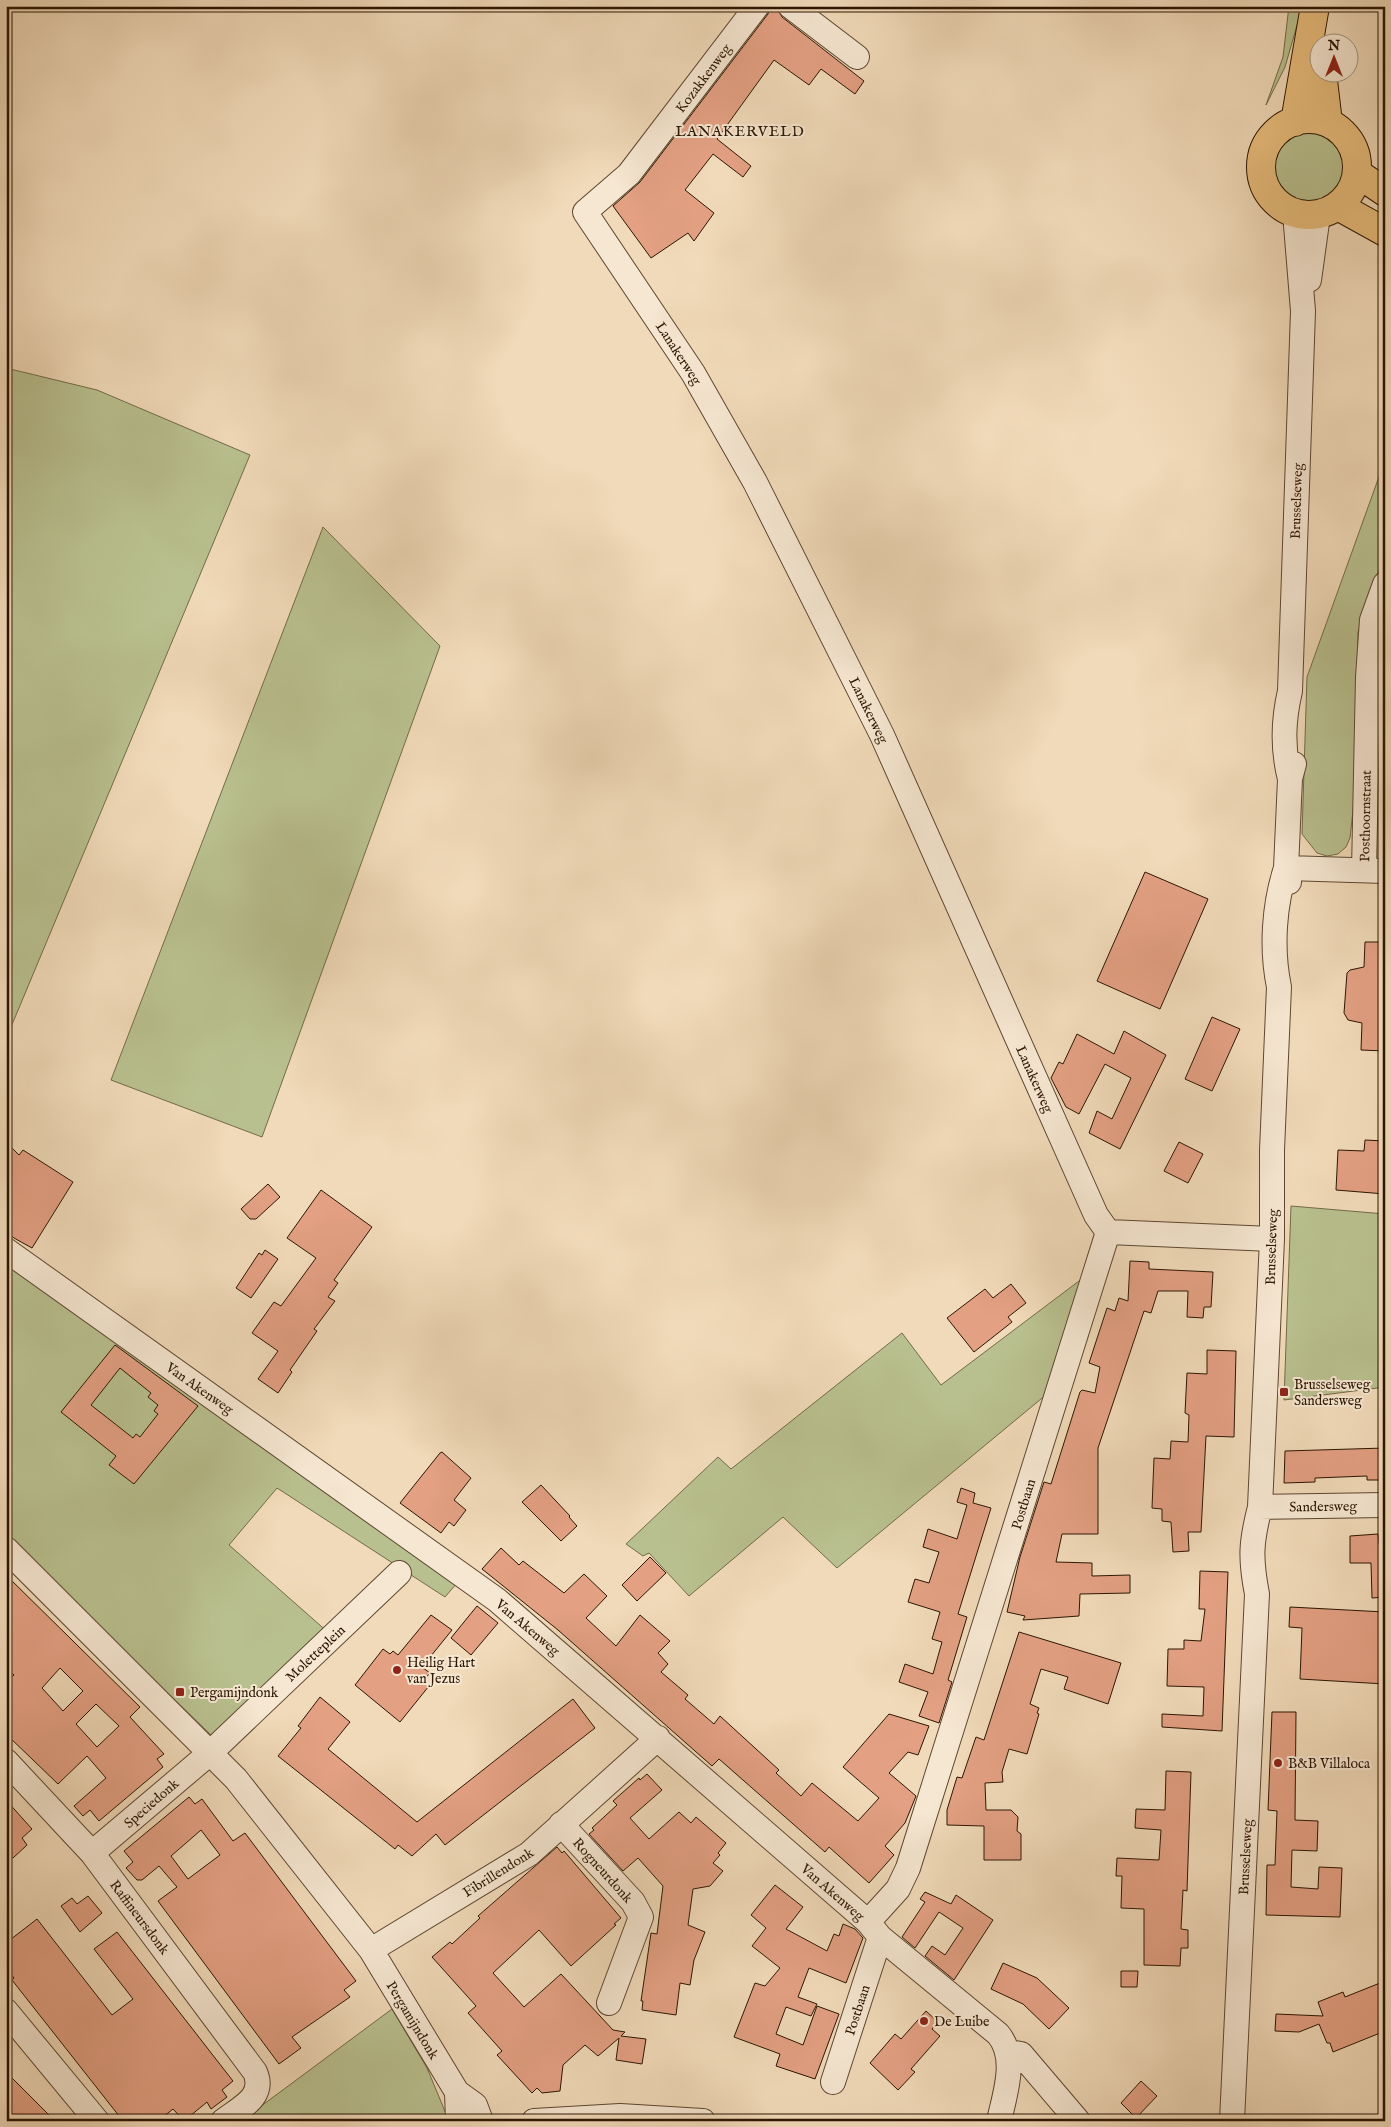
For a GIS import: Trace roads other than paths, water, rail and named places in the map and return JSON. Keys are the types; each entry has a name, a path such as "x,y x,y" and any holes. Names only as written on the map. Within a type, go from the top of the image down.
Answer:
{"main road":[{"path":"1315,9 1318,32"},
{"path":"1295,122 1315,9"},
{"path":"1323,82 1328,123"},
{"path":"1317,211 1351,192 1357,173 1356,158 1351,143 1341,132 1328,123 1312,120 1295,122 1280,130 1268,142 1262,167 1265,184 1274,199 1385,232"},
{"path":"1357,173 1385,192"}],"street":[{"name":"Kozakkenweg","path":"585,212 629,174 757,6"},
{"path":"790,6 858,57"},
{"name":"Brusselseweg","path":"1232,2121 1257,1594 1251,1566 1251,1540 1260,1507 1272,1239 1272,1150 1279,987 1275,968 1278,896 1286,868 1290,779 1296,755 1296,716 1290,691 1303,311 1317,211"},
{"name":"Lanakerweg","path":"585,212 693,373 755,482 882,734 1096,1215 1108,1232"},
{"name":"Posthoornstraat","path":"1374,870 1368,677 1372,620 1385,584"},
{"path":"1286,868 1374,870"},
{"path":"1108,1232 1272,1239"},
{"name":"Postbaan","path":"834,2082 874,1930 908,1868 1108,1232"},
{"name":"Van Akenweg","path":"6,1250 497,1600 658,1738 874,1930 998,2034 1008,2052 1021,2054 1078,2121"},
{"name":"Sandersweg","path":"1260,1507 1385,1505"},
{"name":"Pergamijndonk","path":"6,1549 236,1779 370,1950 458,2092 475,2105 481,2121"},
{"name":"Moletteplein","path":"210,1752 399,1573"},
{"name":"Fibrillendonk","path":"370,1950 529,1854 658,1738"},
{"name":"Speciedonk","path":"92,1853 210,1752"},
{"name":"Raffineursdonk","path":"6,1761 92,1853 255,2072 259,2084 255,2097 223,2121"},
{"name":"Rogneurdonk","path":"561,1824 633,1902 641,1917 609,2003"},
{"path":"6,2011 97,2121"},
{"path":"999,2121 1008,2076 1008,2052"},
{"path":"458,2092 458,2121"},
{"path":"534,2121 620,2116 704,2121"}],"place":[{"name":"Brusselseweg Sandersweg","path":"1284,1392"},
{"name":"Heilig Hart van Jezus","path":"397,1670"},
{"name":"Pergamijndonk","path":"180,1692"},
{"name":"B&B Villaloca","path":"1278,1763"},
{"name":"De Luibe","path":"924,2021"}],"district":[{"name":"LANAKERVELD","path":"740,131"}]}
